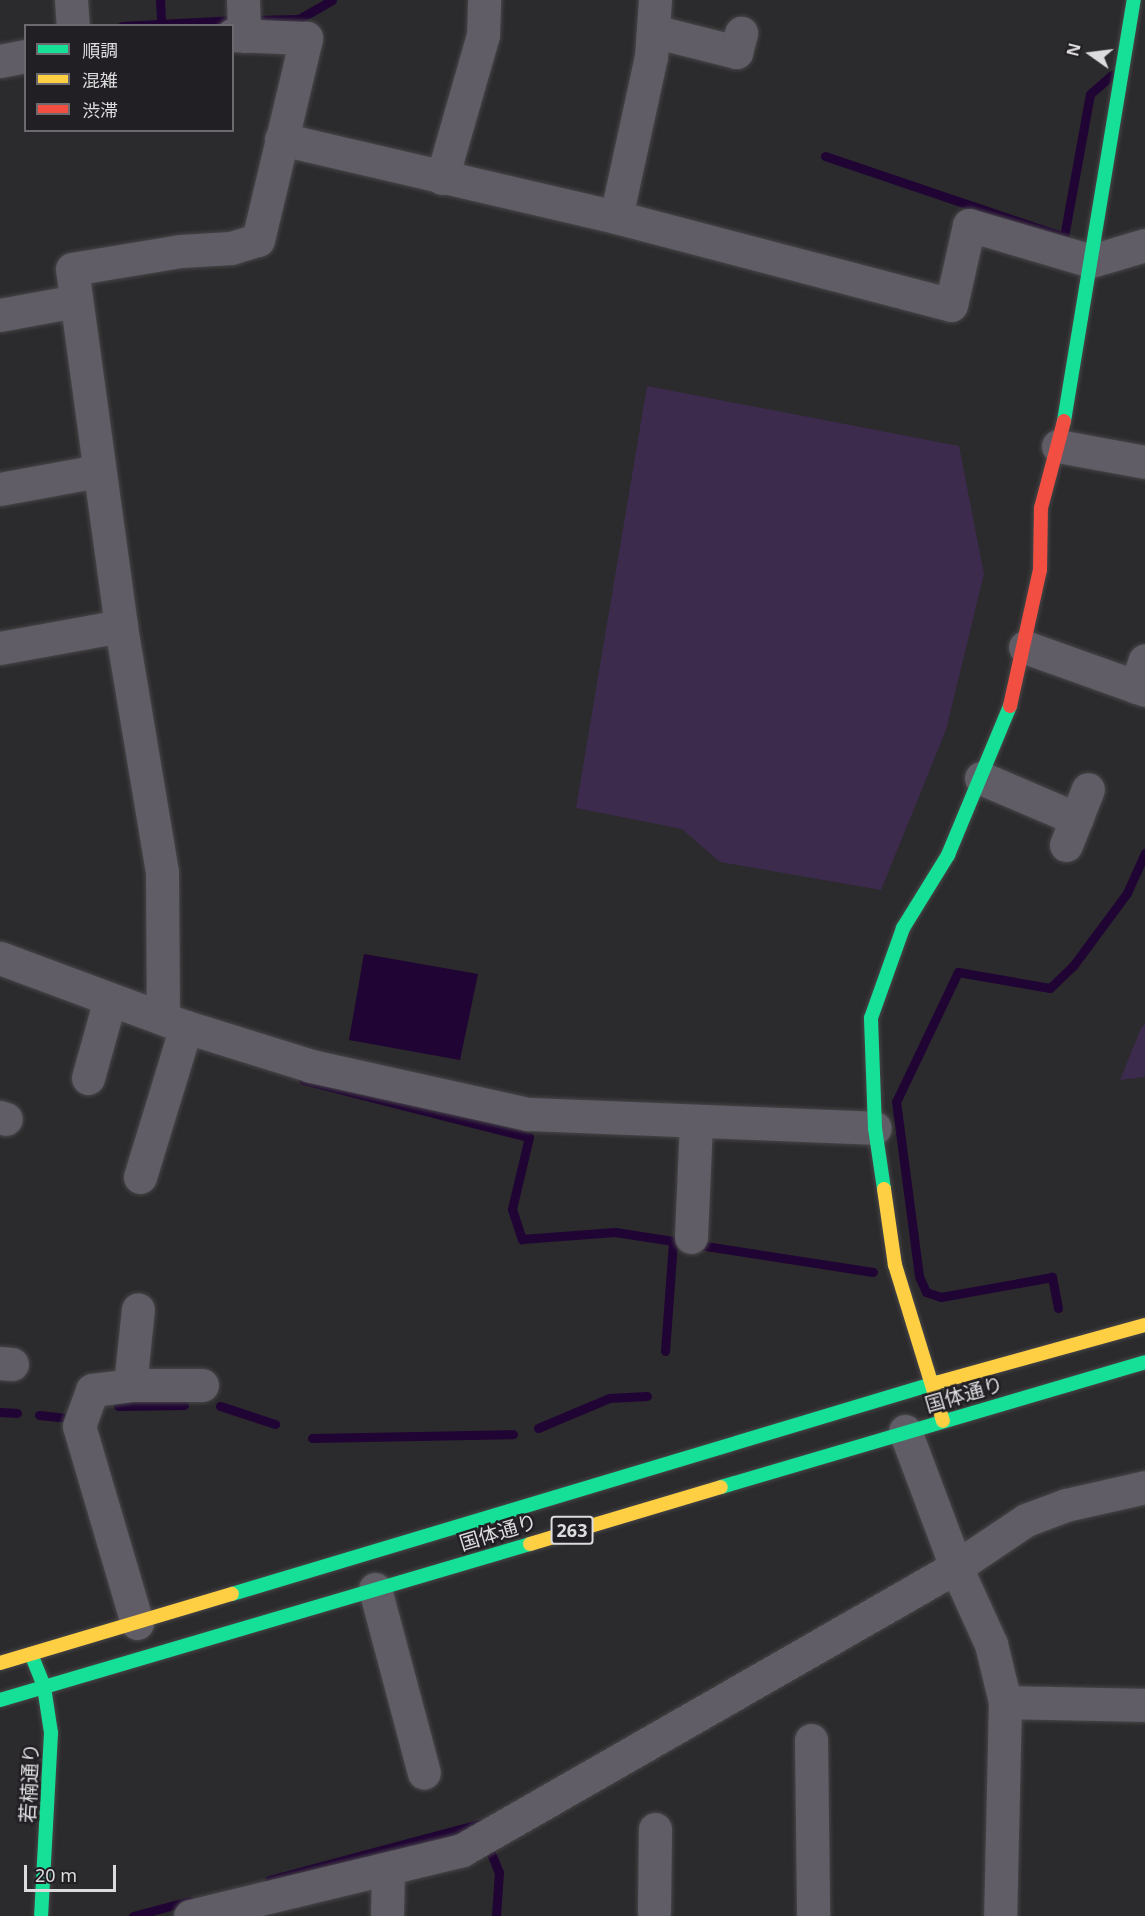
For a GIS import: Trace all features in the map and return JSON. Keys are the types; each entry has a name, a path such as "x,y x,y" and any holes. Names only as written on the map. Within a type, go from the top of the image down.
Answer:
{"main road":[{"path":"944,1421 895,1265 875,1128 871,1018 903,928 948,855 1008,713 1025,647 1040,570 1041,508 1058,446 1134,0"},
{"name":"国体通り","path":"0,1663 932,1383 1145,1326"},
{"name":"国体通り","path":"0,1700 1145,1362"},
{"name":"若楠通り","path":"31,1654 44,1687 51,1733 41,1916"}],"street":[{"path":"442,178 483,35 484,0"},
{"path":"616,217 651,57 654,16 736,52 741,33"},
{"path":"140,1177 176,1032 162,872 121,626 72,269 181,251 231,248 258,240 306,38 242,22"},
{"path":"0,61 24,56"},
{"path":"281,139 616,217 951,305 969,225 1091,261 1145,245"},
{"path":"0,315 76,301"},
{"path":"1058,446 1145,462"},
{"path":"0,489 98,471"},
{"path":"0,648 121,626"},
{"path":"1025,647 1142,679"},
{"path":"981,778 1072,832 1088,789"},
{"path":"0,958 106,1012 311,1066 528,1114 875,1128"},
{"path":"88,1078 106,1012"},
{"path":"691,1236 696,1121"},
{"path":"130,1384 138,1310"},
{"path":"137,1623 79,1426 92,1390 130,1384 202,1385"},
{"path":"905,1431 952,1554 992,1644 1005,1702 1000,1916"},
{"path":"190,1916 462,1850 952,1554 1026,1520 1066,1505 1145,1487"},
{"path":"375,1589 424,1773"},
{"path":"1005,1702 1145,1705"},
{"path":"811,1740 813,1916"},
{"path":"655,1829 661,1914"},
{"path":"387,1916 388,1869"}],"shaded area":[{"path":"647,386 959,446 984,574 946,730 881,890 720,862 682,829 576,808"},
{"path":"364,954 478,974 460,1060 349,1040"},
{"path":"1145,1024 1145,1077 1120,1080 1141,1028"}],"waterway":[{"path":"160,0 161,21"},
{"path":"250,20 299,19 332,0"},
{"path":"160,24 236,20"},
{"path":"825,156 1064,237 1090,94 1112,75"},
{"path":"1058,1308 1052,1277 941,1297 926,1292 919,1276 896,1102 958,972 1050,988 1073,966 1127,893 1145,853"},
{"path":"303,1080 529,1137 512,1209 522,1239 615,1232 873,1272"},
{"path":"665,1351 673,1243"},
{"path":"538,1428 609,1398 647,1396"},
{"path":"118,1406 184,1405"},
{"path":"220,1406 275,1424"},
{"path":"0,1412 17,1413"},
{"path":"39,1415 69,1418"},
{"path":"312,1438 513,1434"},
{"path":"269,1880 479,1824"},
{"path":"487,1843 499,1872 496,1916"},
{"path":"133,1916 189,1901"}],"traffic: fast":[{"path":"1064,421 1134,0"},
{"path":"884,1189 875,1128 871,1018 903,928 948,855 1010,706"},
{"path":"721,1487 1145,1362"},
{"path":"232,1594 939,1382"},
{"path":"0,1700 530,1544"},
{"path":"31,1654 44,1687 51,1733 41,1916"}],"traffic: slow":[{"path":"884,1189 895,1265 943,1421"},
{"path":"939,1382 1145,1325"},
{"path":"530,1544 721,1487"},
{"path":"0,1663 232,1594"}],"traffic: jam":[{"path":"1010,706 1040,570 1041,508 1064,421"}]}
